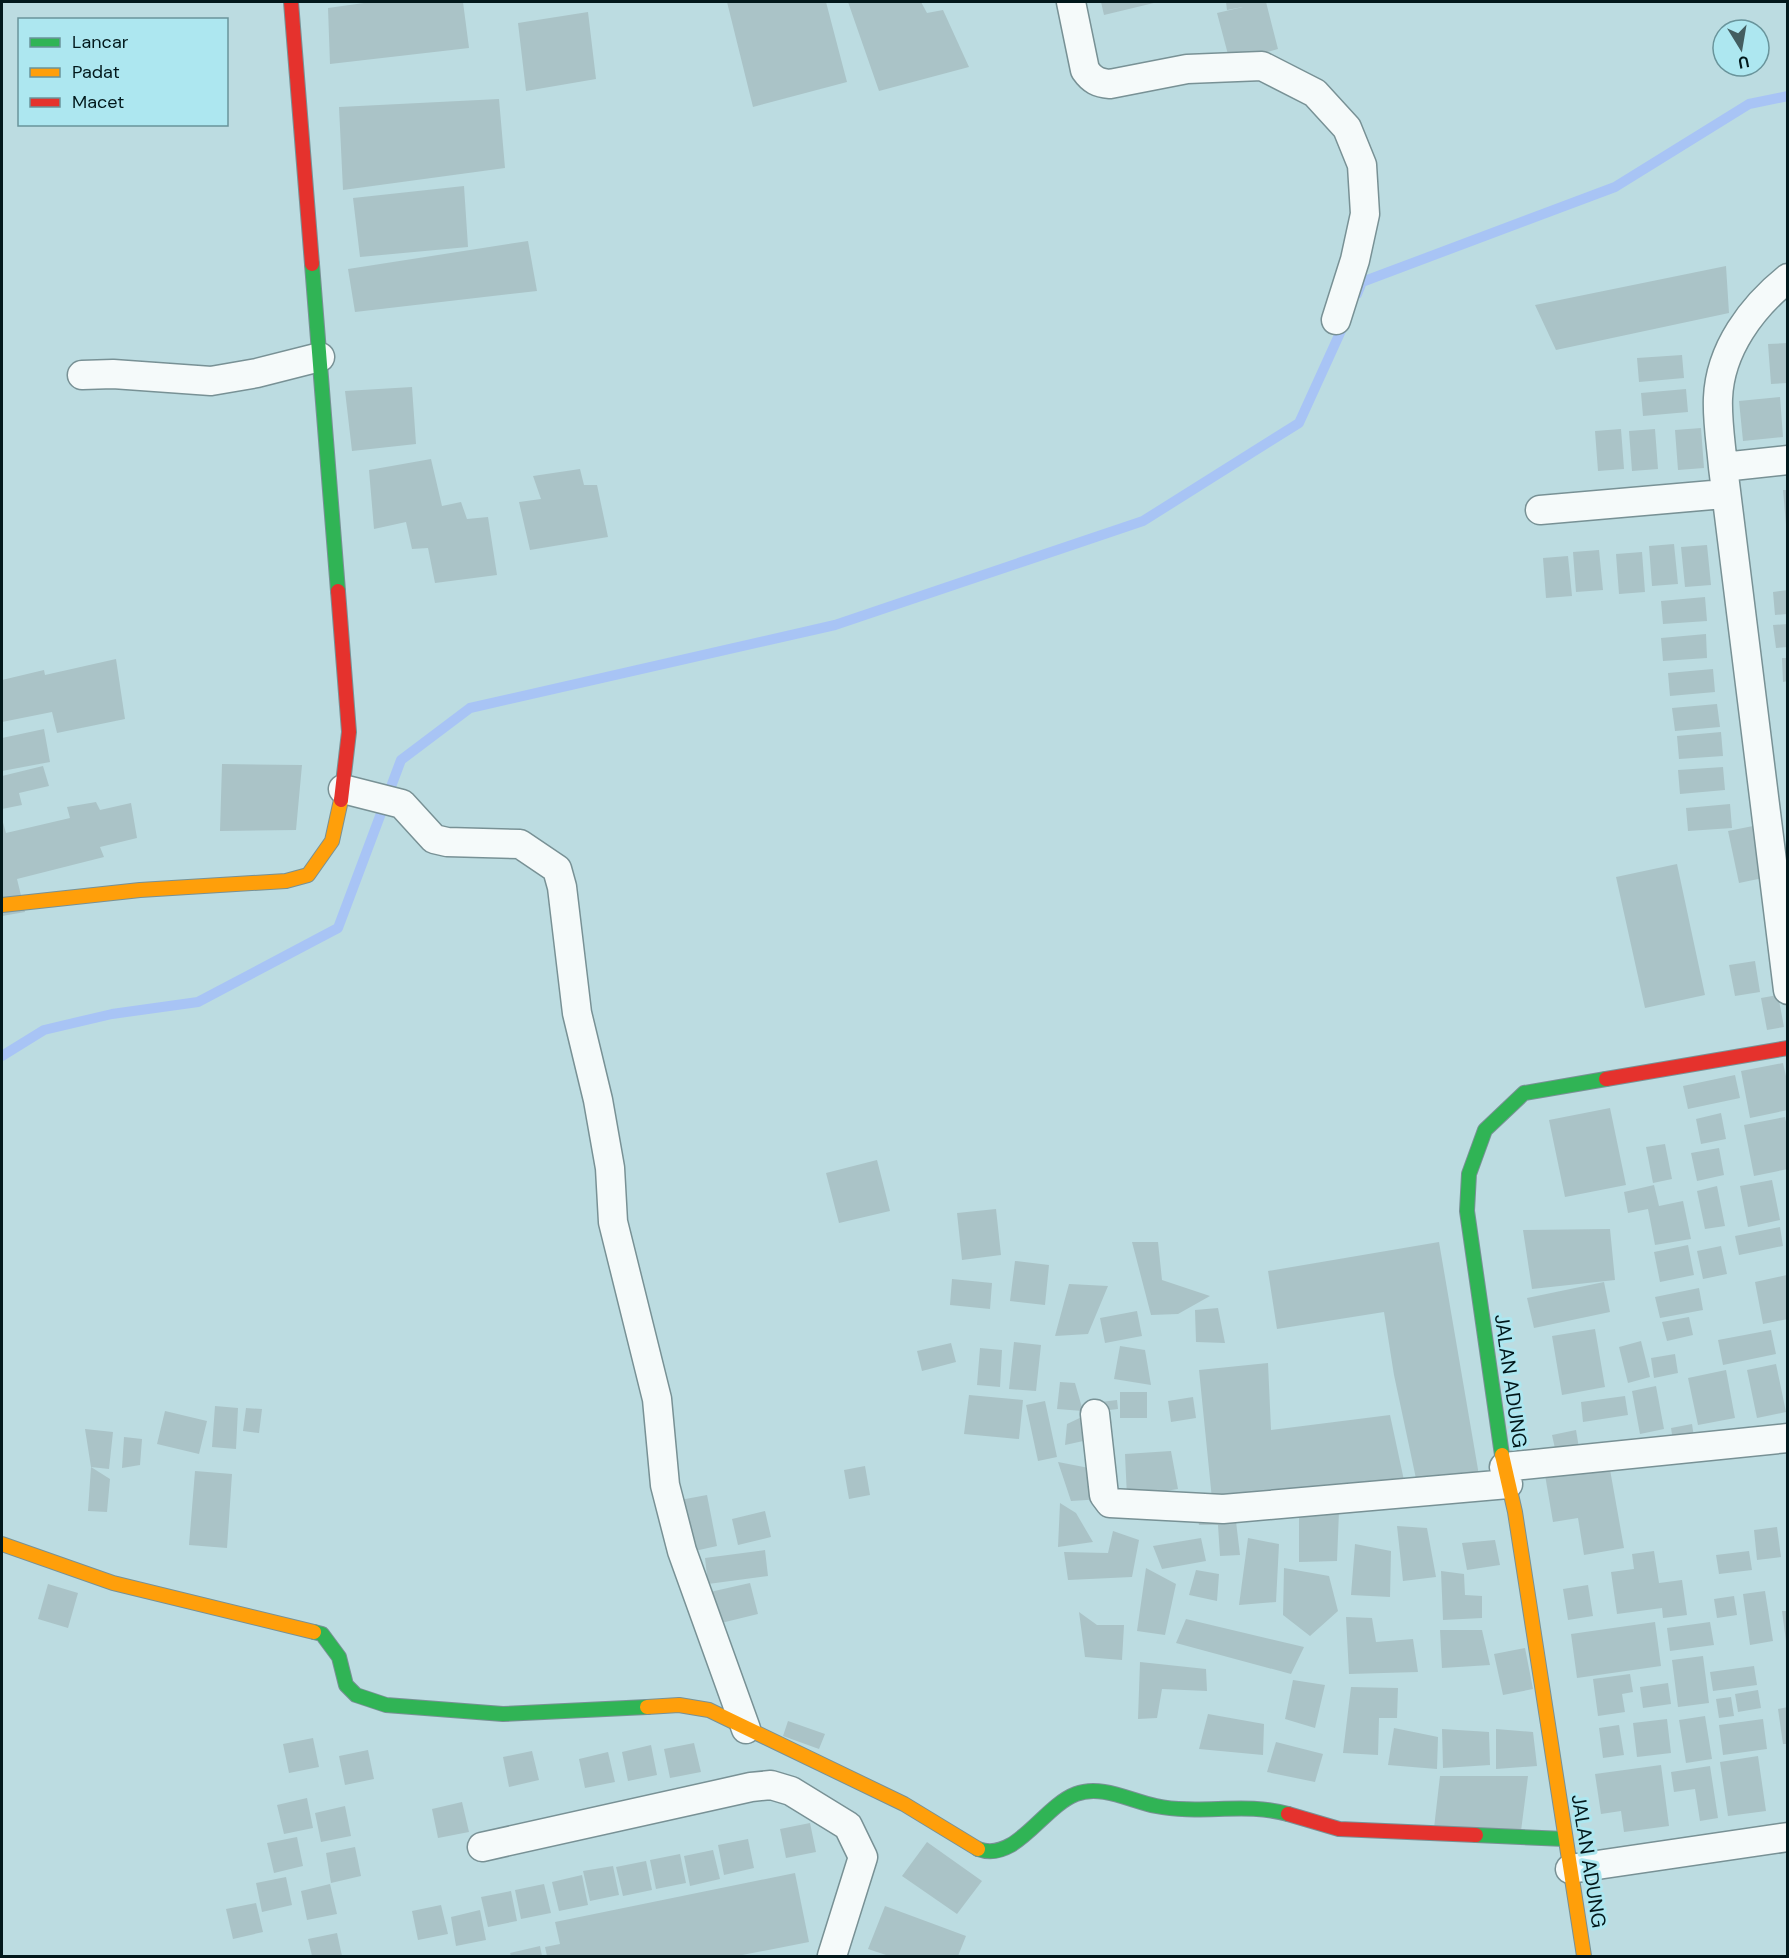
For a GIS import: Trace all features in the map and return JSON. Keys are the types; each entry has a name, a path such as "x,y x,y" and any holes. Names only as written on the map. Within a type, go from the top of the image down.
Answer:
{"street":[{"path":"2,904 140,890 286,881 308,875 332,842 350,790 349,732 291,2"},
{"path":"1071,2 1085,70 1090,78 1100,83 1110,84 1187,69 1262,66 1315,93 1347,128 1362,165 1365,214 1355,260 1336,320"},
{"path":"1788,278 1747,319 1729,352 1718,397 1724,480 1788,990"},
{"path":"82,375 112,374 211,381 257,373 320,357"},
{"path":"1540,510 1724,480 1788,460"},
{"path":"350,790 402,804 434,839 447,843 520,844 557,869 562,887 577,1013 610,1168 613,1222 657,1399 665,1485 681,1551 746,1729"},
{"name":"JALAN ADUNG","path":"1584,1956 1515,1512 1506,1475 1467,1211 1469,1174 1485,1130 1524,1093 1788,1048"},
{"path":"1095,1414 1104,1495 1110,1503 1223,1509 1788,1438"},
{"path":"2,1544 113,1583 322,1634 339,1657 346,1685 356,1695 386,1705 503,1714 679,1705 709,1710 904,1804 973,1847 989,1853 1002,1851 1013,1844 1042,1817 1076,1794 1099,1791 1158,1807 1281,1812 1339,1829 1565,1839"},
{"path":"482,1847 751,1787 771,1785 791,1791 848,1826 863,1857 832,1956"},
{"path":"1570,1869 1788,1837"}],"building":[{"path":"371,2 463,2 469,48 330,64 328,8"},
{"path":"727,2 826,2 847,82 753,107"},
{"path":"848,2 921,2 927,13 943,10 969,67 879,91"},
{"path":"1101,2 1158,2 1104,15"},
{"path":"1226,2 1266,2 1278,49 1230,62 1217,13 1243,7 1227,10"},
{"path":"588,12 596,79 526,91 518,23"},
{"path":"499,99 505,168 343,190 339,107"},
{"path":"464,186 468,247 360,257 353,198"},
{"path":"528,241 537,291 355,312 348,269"},
{"path":"1726,266 1729,313 1556,350 1535,305"},
{"path":"1788,343 1788,383 1771,384 1768,344"},
{"path":"1682,355 1684,378 1639,382 1637,358"},
{"path":"412,387 416,444 352,451 345,391"},
{"path":"1686,389 1688,412 1643,416 1641,393"},
{"path":"1780,397 1783,437 1743,441 1739,401"},
{"path":"1701,428 1704,468 1678,470 1675,430"},
{"path":"1621,429 1624,469 1598,471 1595,431"},
{"path":"1655,429 1658,469 1632,471 1629,431"},
{"path":"431,459 442,506 461,502 467,519 488,517 497,575 435,583 428,548 412,549 406,522 374,529 369,470"},
{"path":"580,469 584,485 597,485 608,537 530,550 519,502 541,499 533,476"},
{"path":"1783,490 1788,490 1788,524 1786,524"},
{"path":"1674,544 1678,584 1652,586 1649,546"},
{"path":"1707,545 1711,585 1685,587 1681,547"},
{"path":"1599,550 1603,590 1576,592 1573,552"},
{"path":"1642,552 1645,592 1619,594 1616,554"},
{"path":"1568,556 1572,596 1546,598 1543,558"},
{"path":"1788,590 1788,614 1775,615 1773,592"},
{"path":"1705,597 1707,621 1663,624 1661,601"},
{"path":"1788,624 1788,647 1776,648 1773,625"},
{"path":"1706,634 1707,658 1663,661 1661,638"},
{"path":"1782,658 1788,658 1788,681 1783,682"},
{"path":"116,659 125,719 57,733 52,712 2,722 2,680 44,670 45,675"},
{"path":"1713,669 1715,692 1670,696 1668,673"},
{"path":"1717,704 1720,727 1675,731 1672,708"},
{"path":"44,729 50,762 2,771 2,738"},
{"path":"1721,732 1723,756 1679,759 1677,736"},
{"path":"222,764 302,765 296,830 220,831"},
{"path":"43,766 49,786 19,793 22,805 2,809 2,776"},
{"path":"1723,767 1725,790 1680,794 1678,770"},
{"path":"96,802 100,810 131,803 137,838 100,847 104,857 17,879 25,912 2,916 2,819 6,833 70,818 67,807"},
{"path":"1730,804 1732,828 1688,831 1686,808"},
{"path":"1753,826 1763,878 1739,883 1728,831"},
{"path":"1677,864 1705,995 1645,1008 1616,877"},
{"path":"1755,961 1760,992 1735,996 1729,965"},
{"path":"1778,995 1784,1027 1767,1030 1761,998"},
{"path":"1783,1063 1788,1085 1788,1110 1750,1118 1741,1071"},
{"path":"1735,1075 1740,1098 1688,1109 1683,1086"},
{"path":"1610,1108 1626,1185 1565,1197 1549,1120"},
{"path":"1721,1113 1726,1139 1701,1144 1696,1119"},
{"path":"1785,1117 1788,1131 1788,1169 1754,1176 1744,1125"},
{"path":"1665,1144 1672,1179 1653,1183 1646,1147"},
{"path":"1719,1148 1724,1175 1697,1181 1691,1153"},
{"path":"877,1160 890,1211 839,1223 826,1173"},
{"path":"1772,1180 1780,1220 1748,1227 1740,1186"},
{"path":"1654,1185 1659,1206 1683,1201 1691,1239 1655,1245 1648,1209 1628,1213 1624,1192"},
{"path":"1717,1186 1725,1226 1705,1229 1697,1191"},
{"path":"996,1209 1001,1255 962,1260 957,1213"},
{"path":"1780,1227 1783,1246 1739,1255 1735,1236"},
{"path":"1610,1229 1615,1280 1532,1289 1523,1230"},
{"path":"1132,1242 1158,1242 1162,1280 1210,1296 1178,1314 1151,1315"},
{"path":"1439,1242 1480,1481 1418,1488 1394,1375 1384,1312 1277,1329 1268,1271"},
{"path":"1688,1245 1694,1275 1660,1282 1654,1252"},
{"path":"1721,1246 1727,1274 1703,1279 1697,1251"},
{"path":"1015,1261 1049,1265 1045,1305 1010,1301"},
{"path":"1787,1275 1788,1319 1763,1324 1755,1282"},
{"path":"952,1279 992,1283 990,1309 950,1305"},
{"path":"1604,1282 1610,1312 1534,1328 1527,1298"},
{"path":"1069,1284 1108,1286 1088,1334 1055,1336"},
{"path":"1699,1288 1703,1310 1660,1318 1655,1297"},
{"path":"1218,1308 1225,1343 1196,1342 1195,1310"},
{"path":"1137,1311 1142,1336 1105,1343 1100,1318"},
{"path":"1689,1317 1693,1335 1667,1341 1662,1322"},
{"path":"1595,1329 1605,1387 1562,1395 1552,1336"},
{"path":"1771,1330 1776,1354 1723,1365 1718,1340"},
{"path":"1641,1341 1650,1377 1628,1383 1619,1347"},
{"path":"1014,1342 1041,1345 1036,1391 1009,1389"},
{"path":"951,1343 956,1362 922,1371 917,1351"},
{"path":"1120,1346 1145,1350 1151,1385 1114,1379"},
{"path":"980,1348 1002,1350 1000,1387 977,1385"},
{"path":"1675,1354 1678,1373 1654,1378 1651,1358"},
{"path":"1268,1363 1271,1430 1390,1415 1405,1485 1212,1499 1199,1370"},
{"path":"1776,1364 1786,1412 1757,1418 1747,1370"},
{"path":"1726,1370 1735,1418 1698,1425 1688,1378"},
{"path":"1060,1382 1075,1383 1083,1411 1057,1409"},
{"path":"1656,1386 1664,1429 1640,1434 1632,1391"},
{"path":"1120,1392 1147,1392 1147,1418 1120,1418"},
{"path":"969,1395 1023,1400 1019,1439 964,1434"},
{"path":"1625,1396 1628,1415 1583,1422 1581,1402"},
{"path":"1193,1397 1196,1418 1171,1422 1168,1401"},
{"path":"1117,1400 1118,1409 1101,1411 1101,1402"},
{"path":"1045,1401 1057,1457 1038,1461 1026,1405"},
{"path":"215,1406 238,1408 236,1449 212,1447"},
{"path":"246,1408 262,1409 259,1433 243,1431"},
{"path":"165,1411 207,1421 199,1454 157,1444"},
{"path":"1086,1415 1097,1438 1065,1445 1067,1424"},
{"path":"1692,1424 1694,1437 1673,1441 1671,1428"},
{"path":"85,1429 113,1432 109,1469 91,1467"},
{"path":"1576,1430 1579,1448 1556,1453 1552,1435"},
{"path":"124,1437 142,1439 140,1465 122,1468"},
{"path":"1171,1451 1178,1489 1127,1497 1125,1454"},
{"path":"1058,1462 1115,1473 1118,1498 1071,1501"},
{"path":"1609,1464 1624,1548 1584,1555 1578,1518 1553,1522 1545,1475"},
{"path":"865,1466 870,1495 849,1499 844,1470"},
{"path":"91,1467 110,1479 107,1512 88,1511"},
{"path":"195,1471 232,1474 227,1548 189,1545"},
{"path":"707,1495 717,1546 690,1552 680,1500"},
{"path":"1060,1503 1076,1513 1093,1542 1058,1547"},
{"path":"765,1511 771,1537 738,1545 732,1519"},
{"path":"1197,1511 1235,1513 1240,1555 1220,1556 1218,1525 1199,1525"},
{"path":"1299,1511 1339,1511 1337,1561 1299,1562"},
{"path":"1397,1526 1427,1528 1436,1577 1403,1581"},
{"path":"1777,1527 1781,1557 1757,1560 1754,1530"},
{"path":"1113,1531 1139,1540 1132,1577 1068,1580 1064,1552 1108,1553"},
{"path":"1201,1538 1206,1561 1162,1569 1153,1546"},
{"path":"1248,1538 1279,1544 1276,1602 1239,1605"},
{"path":"1495,1540 1500,1565 1467,1570 1462,1543"},
{"path":"1355,1544 1391,1551 1390,1597 1351,1595"},
{"path":"765,1550 768,1576 708,1584 705,1558"},
{"path":"1654,1551 1659,1583 1682,1580 1687,1615 1663,1618 1662,1608 1617,1614 1611,1572 1634,1569 1632,1554"},
{"path":"1749,1551 1752,1570 1719,1574 1716,1555"},
{"path":"1146,1568 1176,1584 1165,1635 1137,1631"},
{"path":"1284,1568 1329,1576 1338,1611 1310,1636 1283,1615"},
{"path":"1196,1570 1219,1574 1217,1601 1189,1595"},
{"path":"1441,1571 1464,1574 1465,1595 1482,1596 1482,1618 1443,1620"},
{"path":"750,1583 758,1614 717,1624 710,1592"},
{"path":"48,1584 78,1593 68,1628 38,1619"},
{"path":"1588,1585 1593,1616 1568,1620 1563,1589"},
{"path":"1765,1591 1773,1641 1750,1645 1743,1594"},
{"path":"1734,1596 1737,1615 1717,1618 1714,1599"},
{"path":"1782,1611 1788,1611 1788,1641 1786,1641"},
{"path":"1079,1612 1097,1625 1124,1625 1122,1660 1085,1657"},
{"path":"1346,1617 1372,1618 1376,1642 1413,1639 1418,1672 1349,1674"},
{"path":"1186,1619 1304,1647 1291,1674 1176,1643"},
{"path":"1655,1622 1661,1666 1577,1678 1571,1634"},
{"path":"1710,1622 1714,1645 1670,1651 1667,1628"},
{"path":"1440,1630 1482,1630 1490,1665 1442,1668"},
{"path":"1525,1648 1533,1689 1503,1695 1494,1654"},
{"path":"1703,1656 1709,1703 1678,1707 1672,1660"},
{"path":"1140,1662 1206,1669 1207,1691 1162,1689 1157,1718 1138,1719"},
{"path":"1754,1666 1757,1685 1713,1691 1710,1672"},
{"path":"1630,1674 1633,1692 1622,1694 1625,1712 1598,1716 1593,1679"},
{"path":"1293,1680 1325,1685 1315,1728 1285,1719"},
{"path":"1668,1683 1671,1704 1643,1708 1640,1687"},
{"path":"1351,1687 1398,1688 1397,1718 1379,1718 1378,1755 1343,1753"},
{"path":"1758,1690 1761,1708 1738,1712 1735,1694"},
{"path":"1731,1697 1734,1716 1719,1718 1716,1699"},
{"path":"1788,1707 1788,1744 1783,1744 1778,1709"},
{"path":"1208,1714 1264,1724 1263,1755 1199,1749"},
{"path":"1705,1716 1712,1759 1686,1763 1679,1720"},
{"path":"1667,1719 1671,1753 1637,1757 1633,1723"},
{"path":"1763,1719 1767,1749 1723,1755 1719,1725"},
{"path":"788,1721 825,1734 819,1749 783,1736"},
{"path":"1619,1725 1624,1755 1603,1758 1599,1728"},
{"path":"1394,1728 1438,1737 1437,1769 1388,1765"},
{"path":"1442,1729 1489,1732 1490,1765 1443,1768"},
{"path":"1496,1729 1533,1732 1537,1766 1496,1769"},
{"path":"313,1738 319,1767 289,1773 283,1744"},
{"path":"1276,1742 1323,1754 1315,1782 1267,1772"},
{"path":"694,1743 701,1772 670,1778 664,1749"},
{"path":"651,1745 657,1775 628,1781 622,1752"},
{"path":"368,1750 374,1779 345,1785 339,1756"},
{"path":"532,1751 539,1780 509,1787 503,1757"},
{"path":"608,1752 615,1782 585,1788 579,1759"},
{"path":"1758,1756 1766,1811 1728,1816 1720,1762"},
{"path":"1661,1765 1669,1826 1624,1832 1621,1811 1601,1814 1595,1774"},
{"path":"1710,1766 1718,1818 1700,1821 1695,1789 1674,1792 1671,1772"},
{"path":"1440,1776 1528,1776 1521,1831 1434,1828"},
{"path":"307,1798 313,1828 284,1834 277,1805"},
{"path":"462,1802 469,1832 438,1838 432,1809"},
{"path":"345,1806 351,1836 321,1842 315,1813"},
{"path":"810,1823 816,1852 786,1858 780,1829"},
{"path":"297,1837 303,1866 274,1873 267,1843"},
{"path":"748,1839 754,1868 724,1875 718,1845"},
{"path":"927,1842 982,1881 957,1914 902,1876"},
{"path":"355,1847 361,1876 331,1883 326,1853"},
{"path":"713,1850 720,1879 690,1886 684,1856"},
{"path":"680,1854 686,1883 656,1889 650,1860"},
{"path":"646,1861 652,1890 623,1896 616,1867"},
{"path":"613,1866 619,1895 590,1901 583,1871"},
{"path":"795,1873 809,1942 737,1956 547,1956 545,1947 560,1944 555,1922"},
{"path":"582,1875 588,1905 559,1911 552,1882"},
{"path":"286,1877 292,1905 262,1912 256,1883"},
{"path":"330,1884 337,1914 307,1920 301,1891"},
{"path":"544,1884 551,1913 521,1919 515,1890"},
{"path":"511,1891 517,1921 488,1927 481,1897"},
{"path":"256,1903 263,1932 233,1939 226,1909"},
{"path":"441,1905 448,1934 418,1940 412,1911"},
{"path":"885,1906 966,1936 958,1956 889,1956 868,1949"},
{"path":"480,1910 486,1940 456,1946 451,1917"},
{"path":"337,1933 342,1956 312,1956 308,1939"},
{"path":"540,1946 542,1956 511,1956 510,1953"}],"waterway":[{"path":"1357,294 1362,282 1615,187 1749,104 1788,96"},
{"path":"2,1056 44,1030 112,1014 198,1002 338,928 401,760 470,708 835,625 1143,521 1299,423 1345,322"}],"traffic: fast":[{"path":"312,264 338,591"},
{"path":"1502,1455 1467,1211 1469,1174 1485,1130 1524,1093 1606,1079"},
{"path":"314,1632 322,1634 339,1657 346,1685 356,1695 386,1705 503,1714 647,1707"},
{"path":"978,1849 992,1851 1005,1848 1017,1841 1064,1801 1086,1791 1106,1792 1156,1806 1172,1808 1256,1809 1288,1814"},
{"path":"1476,1835 1565,1839"}],"traffic: slow":[{"path":"2,905 140,890 286,881 308,875 332,841 341,800"},
{"path":"1502,1455 1515,1512 1584,1956"},
{"path":"2,1544 113,1583 314,1632"},
{"path":"647,1707 679,1705 709,1710 904,1804 978,1849"}],"traffic: jam":[{"path":"291,2 312,264"},
{"path":"338,591 349,732 341,800"},
{"path":"1606,1079 1788,1048"},
{"path":"1288,1814 1339,1829 1476,1835"}]}
